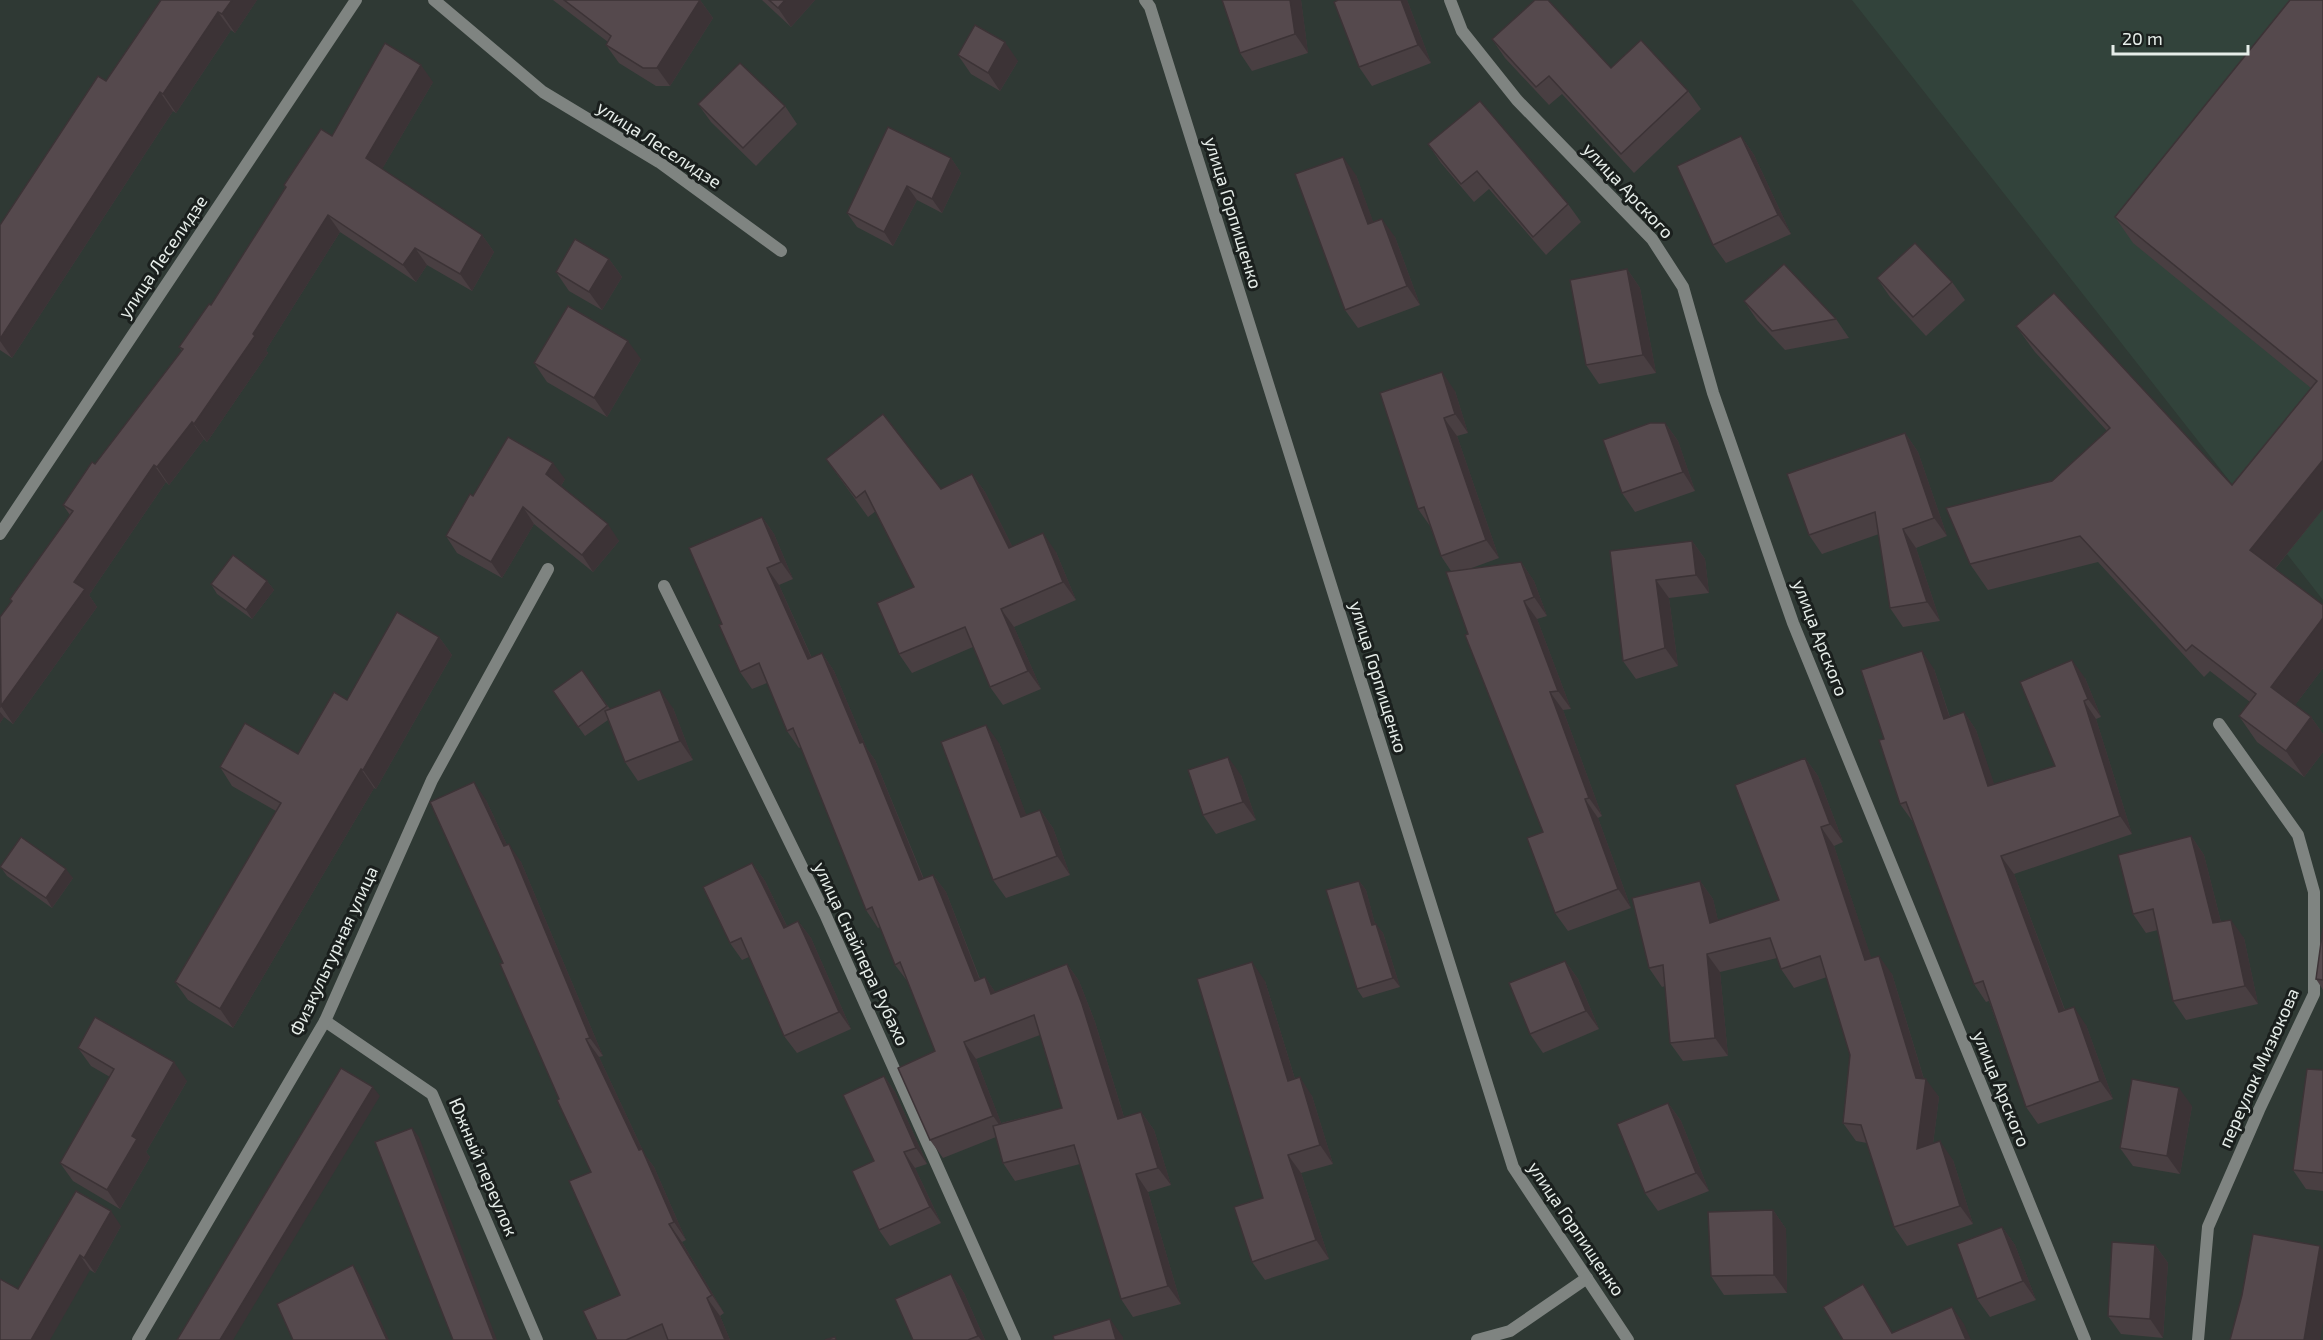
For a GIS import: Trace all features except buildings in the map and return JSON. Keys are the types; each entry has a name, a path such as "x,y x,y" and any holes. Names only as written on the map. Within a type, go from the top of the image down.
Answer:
{"street":[{"name":"улица Леселидзе","path":"0,534 356,0"},
{"name":"улица Леселидзе","path":"434,0 543,92 659,162 781,251"},
{"name":"улица Горпищенко","path":"1145,0 1150,7 1513,1167 1628,1340"},
{"name":"улица Арского","path":"1450,0 1462,31 1517,100 1652,238 1683,287 1713,393 1793,623 2085,1340"},
{"name":"Физкультурная улица","path":"138,1340 325,1021 432,780 548,569"},
{"name":"улица Снайпера Рубахо","path":"664,586 825,914 1016,1340"},
{"name":"переулок Мизюкова","path":"2198,1340 2208,1227 2259,1110 2314,994 2314,892 2298,835 2219,724"},
{"name":"Южный переулок","path":"325,1021 432,1094 537,1340"},
{"path":"1477,1340 1510,1331 1587,1278"}],"shaded area":[{"path":"1852,0 2323,0 2323,600"}]}
